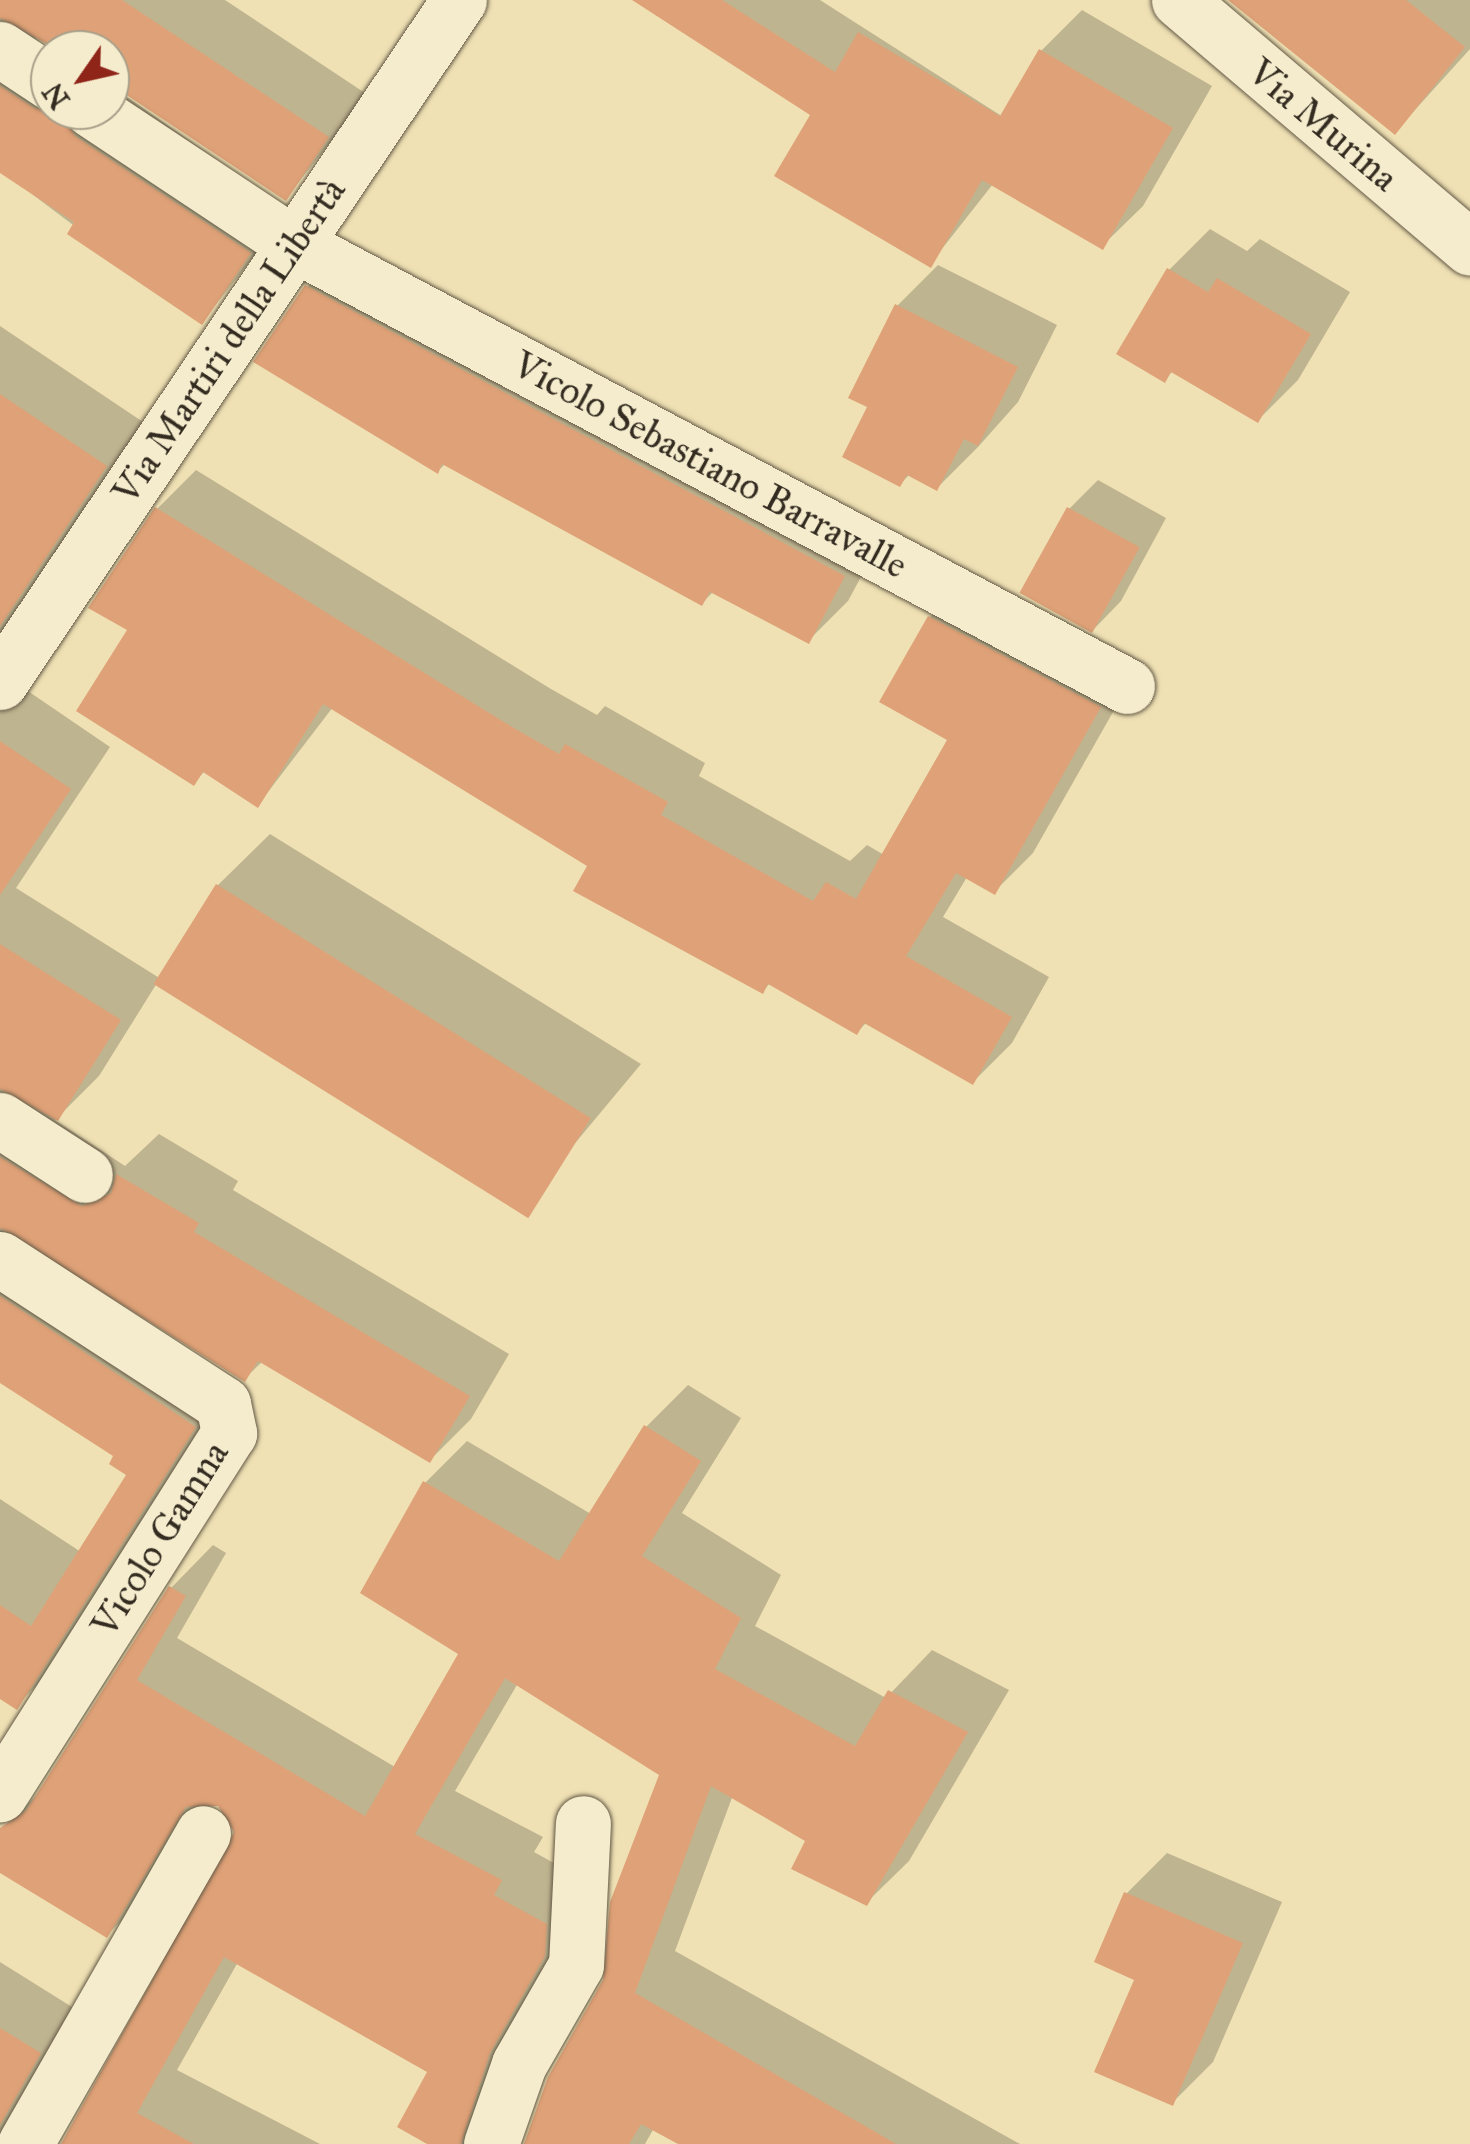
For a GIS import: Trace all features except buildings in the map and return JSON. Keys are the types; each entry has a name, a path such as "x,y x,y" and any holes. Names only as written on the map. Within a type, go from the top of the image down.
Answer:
{"street":[{"name":"Via Martiri della Libertà","path":"0,682 459,0"},
{"name":"Via Murina","path":"1179,0 1470,248"},
{"path":"0,49 30,69"},
{"name":"Vicolo Sebastiano Barravalle","path":"122,130 294,244 1127,686"},
{"path":"0,1120 85,1175"},
{"name":"Vicolo Gamna","path":"0,1259 223,1404 229,1433 0,1794"},
{"path":"491,2144 519,2064 576,1965 583,1822"},
{"path":"26,2144 203,1833"}]}
